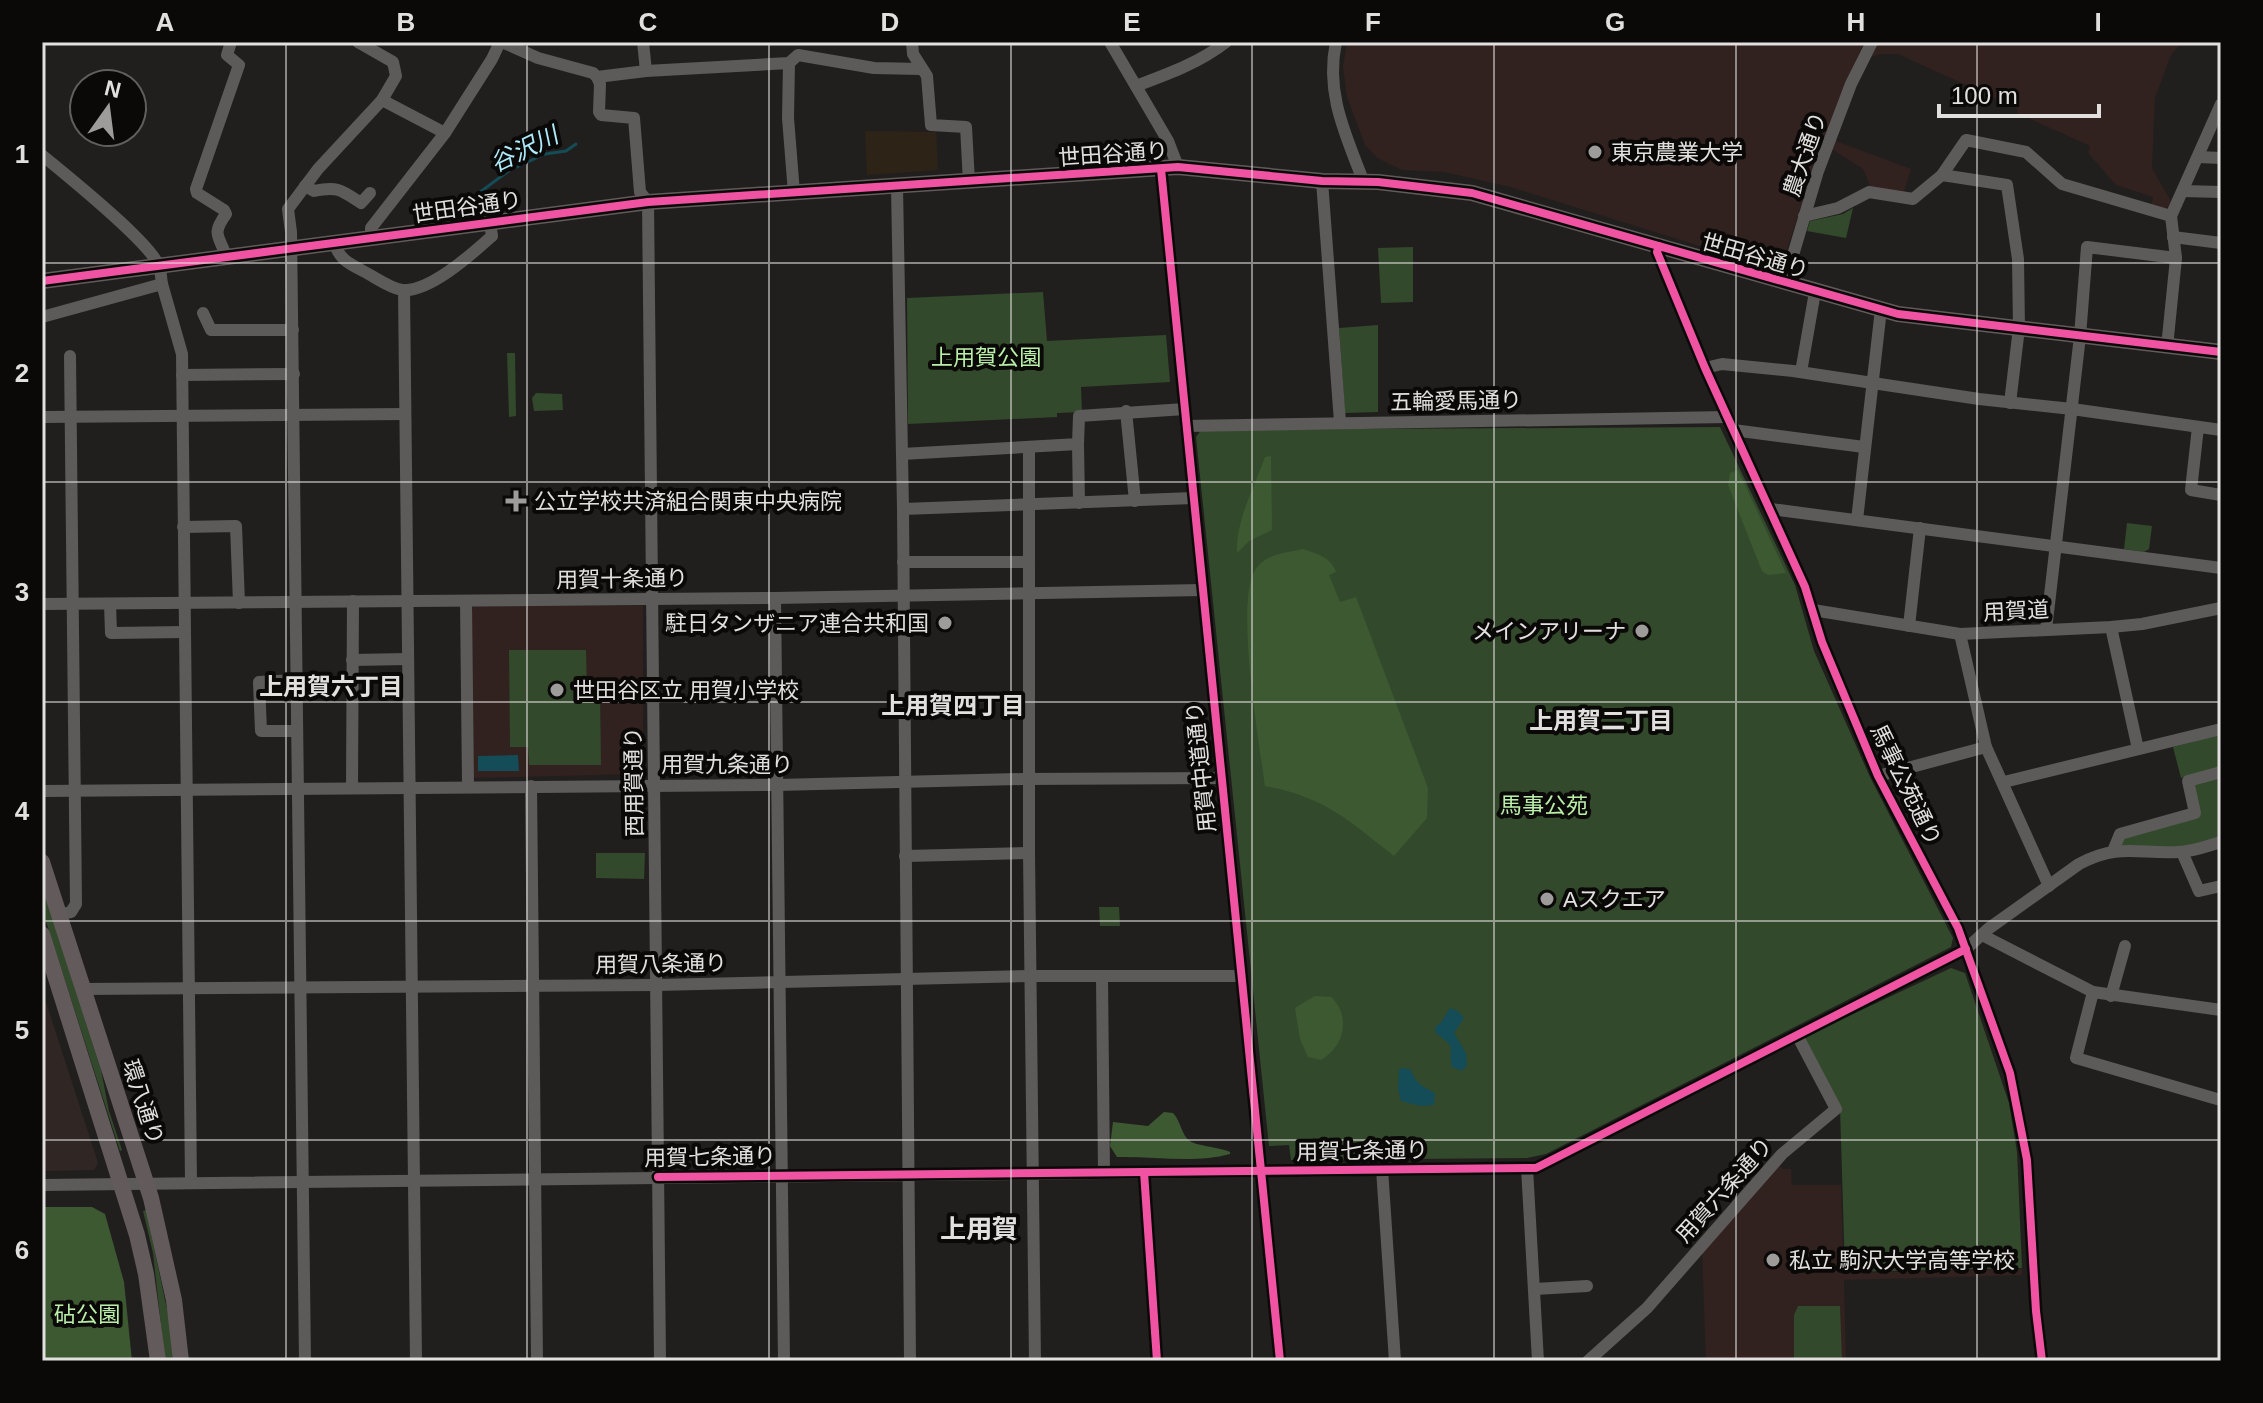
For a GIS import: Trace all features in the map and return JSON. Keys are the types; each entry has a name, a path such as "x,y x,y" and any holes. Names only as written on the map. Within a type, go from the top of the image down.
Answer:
{"main road":[{"name":"世田谷通り","path":"43,279 648,202 1178,167 1472,193 1881,309 2221,352"},
{"name":"環八通り","path":"42,862 146,1183 171,1285 181,1361"},
{"name":"環八通り","path":"42,934 122,1184 146,1274 158,1361"}],"street":[{"path":"226,256 216,234 216,228 226,214 197,193 196,189 239,65 227,55 231,42"},
{"path":"305,1361 294,602 295,415 288,209 350,132 382,100 396,76 386,48 358,42"},
{"path":"371,238 371,228 445,133 501,42 597,77 646,71 789,63 798,55 874,68 921,69"},
{"path":"643,42 646,71"},
{"path":"912,42 913,54 927,76 931,125 966,127 969,182"},
{"path":"1110,42 1168,141 1178,167"},
{"path":"1136,86 1188,66 1226,42"},
{"path":"1336,42 1331,71 1334,99 1364,183"},
{"name":"農大通り","path":"1785,282 1804,216 1851,84 1872,42"},
{"path":"789,63 788,118 794,193"},
{"name":"西用賀通り","path":"597,77 601,115 634,118 640,192 648,202 660,1361"},
{"path":"382,100 445,133"},
{"path":"2167,347 2176,258 2171,216 2221,104"},
{"path":"1804,216 1838,208 1869,192 1913,199 1942,175 1966,140 2026,152 2062,184 2171,216"},
{"path":"42,155 148,249 159,265 182,354 191,1183"},
{"path":"2198,157 2221,158"},
{"name":"用賀中道通り","path":"1161,169 1280,1361"},
{"path":"1942,175 2007,185 2018,259 2019,328 2010,403"},
{"path":"1322,181 1340,422"},
{"path":"305,186 314,191 333,187 361,203 370,193"},
{"path":"897,187 903,509 910,1361"},
{"path":"2183,191 2221,192"},
{"path":"334,242 343,260 404,290 417,288 442,275 475,251 492,236 490,223"},
{"path":"2173,237 2221,243"},
{"name":"馬事公苑通り","path":"1659,246 1657,252 1705,368 1771,509 1878,776 1936,884 1966,949 2010,1073 2027,1160 2042,1361"},
{"path":"2046,630 2080,336 2087,247 2176,258"},
{"path":"42,317 162,284"},
{"path":"404,290 416,1361"},
{"path":"1801,372 1815,292"},
{"path":"1857,520 1881,309"},
{"path":"203,313 211,330 293,330"},
{"path":"59,915 71,912 76,904 70,356"},
{"path":"1705,368 1722,364 1801,372 2221,430"},
{"path":"182,375 294,374"},
{"path":"1079,503 1079,416 1185,409"},
{"path":"1126,411 1135,501"},
{"path":"42,417 405,414"},
{"name":"五輪愛馬通り","path":"1186,426 1727,417"},
{"path":"2198,427 2191,490 2221,495"},
{"path":"1733,430 1864,447"},
{"path":"902,454 1078,444"},
{"path":"1029,447 1029,853 1035,1361"},
{"path":"903,509 1193,498"},
{"path":"1771,509 2221,568"},
{"path":"183,527 236,526 239,603"},
{"path":"1909,626 1920,528"},
{"path":"903,562 1029,562"},
{"name":"用賀十条通り","path":"42,604 1028,595 1202,590"},
{"path":"775,598 784,1361"},
{"path":"352,787 353,601"},
{"path":"466,601 468,785"},
{"path":"110,604 111,633 185,632"},
{"name":"用賀道","path":"1813,610 1960,634 2142,624 2221,608"},
{"path":"2111,627 2138,749"},
{"path":"1960,634 1986,747 2049,886"},
{"path":"352,660 408,659"},
{"path":"295,680 259,682 261,731 296,731"},
{"path":"2004,782 2221,729"},
{"path":"1878,776 1986,747"},
{"path":"2221,772 2188,781 2195,813 2120,834 2113,851 2182,852 2221,842"},
{"name":"用賀九条通り","path":"42,791 1220,778"},
{"path":"531,786 537,1361"},
{"name":"用賀七条通り","path":"42,1185 1527,1168 1545,1165 1966,949 1988,929 2079,864 2113,851"},
{"path":"2182,852 2199,891 2221,886"},
{"path":"905,856 1029,853"},
{"path":"1982,935 2093,992 2221,1010"},
{"path":"2111,996 2125,946"},
{"name":"用賀八条通り","path":"83,989 656,985 1031,976 1241,976"},
{"path":"1102,977 1104,1172"},
{"path":"2093,992 2076,1058 2220,1100"},
{"name":"用賀六条通り","path":"1588,1361 1647,1308 1782,1154 1836,1109 1797,1035"},
{"path":"1527,1168 1538,1361"},
{"path":"1382,1169 1395,1361"},
{"path":"1144,1172 1157,1361"},
{"path":"1535,1289 1587,1286"}],"shaded area":[{"name":"東京農業大学","path":"1347,42 1864,42 1810,178 1780,271 1510,187 1444,172 1402,170 1377,158 1365,145 1347,97 1343,66"},
{"path":"1878,42 2182,42 2171,55 2155,98 2152,168 2173,205 2161,209 2151,206 2153,197 2116,185 2088,153 2090,146 2017,113 2018,109 1898,54 1868,58"},
{"path":"865,131 936,132 938,170 867,175"},
{"path":"1833,140 1911,169 1903,195 1871,188 1863,169 1830,148"},
{"name":"世田谷区立 用賀小学校","path":"474,606 643,606 643,770 639,774 475,778 472,775"},
{"path":"42,990 98,1163 94,1170 42,1171"},
{"name":"私立 駒沢大学高等学校","path":"1779,1164 1783,1169 1791,1169 1792,1185 1841,1185 1844,1273 2022,1269 2022,1275 1844,1280 1846,1361 1706,1361 1702,1252"}],"green space":[{"path":"1853,208 1846,238 1807,231 1810,221 1843,214"},
{"path":"1413,247 1413,302 1381,303 1378,248"},
{"name":"上用賀公園","path":"1043,292 1047,341 1166,335 1170,382 1081,387 1082,412 1057,413 1057,417 908,424 907,298"},
{"path":"1378,325 1378,412 1345,413 1339,328"},
{"path":"507,353 515,353 516,416 509,417"},
{"path":"536,393 562,394 563,410 534,411 532,398"},
{"name":"馬事公苑","path":"1720,427 1795,585 1814,651 1870,777 1953,938 1951,947 1546,1154 1527,1158 1291,1160 1289,1145 1269,1146 1196,437 1201,430"},
{"path":"1271,456 1272,530 1249,541 1237,553 1239,528 1246,504 1265,457"},
{"path":"1738,470 1786,573 1768,575 1762,571 1728,485 1730,473"},
{"path":"2127,523 2152,526 2149,549 2144,552 2124,549"},
{"path":"1303,549 1323,557 1334,567 1336,572 1329,575 1340,602 1356,597 1428,788 1427,818 1394,856 1320,803 1265,786 1250,676 1249,589 1254,572 1263,561"},
{"path":"509,650 586,650 587,691 600,692 601,765 529,765 528,747 510,747"},
{"path":"2221,734 2221,767 2181,778 2173,747"},
{"path":"2221,776 2221,839 2184,848 2118,847 2123,836 2198,816 2192,784"},
{"path":"596,853 645,853 644,879 596,878"},
{"path":"42,885 101,1070 120,1151 42,909"},
{"path":"1099,907 1119,907 1120,926 1100,926"},
{"path":"1951,968 1965,973 2009,1103 2017,1152 2022,1268 1845,1272 1840,1108 1804,1037"},
{"path":"1315,996 1331,997 1343,1022 1336,1047 1321,1060 1308,1057 1300,1039 1295,1008"},
{"path":"1164,1112 1173,1113 1190,1141 1230,1154 1188,1159 1117,1157 1110,1146 1113,1122 1148,1126"},
{"name":"砧公園","path":"42,1207 92,1207 105,1214 124,1282 132,1361 42,1361"},
{"path":"146,1210 169,1319 173,1361 165,1361 153,1253 143,1211"},
{"path":"1798,1306 1840,1306 1842,1361 1794,1361 1794,1315"}],"water":[{"path":"518,755 519,771 478,771 478,756"},
{"path":"1450,1008 1464,1018 1454,1033 1466,1053 1467,1065 1462,1071 1452,1067 1451,1048 1435,1032"},
{"path":"1399,1069 1411,1070 1420,1084 1435,1093 1434,1105 1420,1106 1401,1101"}],"waterway":[{"name":"谷沢川","path":"449,215 510,170 545,154 566,151 576,144"},
{"path":"501,156 513,168"}],"cycle path":[{"path":"42,281 648,202 1178,167 1322,181 1378,182 1472,193 1898,314 2221,352"},
{"path":"1161,169 1280,1361"},
{"path":"1659,246 1657,252 1705,368 1805,587 1822,642 1878,776 1958,928 2010,1073 2027,1160 2042,1361"},
{"path":"658,1177 1536,1168 1966,949"},
{"path":"1144,1172 1157,1361"}],"place":[{"name":"東京農業大学","path":"1595,152"},
{"name":"公立学校共済組合関東中央病院","path":"516,501"},
{"name":"駐日タンザニア連合共和国","path":"945,623"},
{"name":"メインアリーナ","path":"1642,631"},
{"name":"世田谷区立 用賀小学校","path":"557,690"},
{"name":"Aスクエア","path":"1547,899"},
{"name":"私立 駒沢大学高等学校","path":"1773,1260"}],"district":[{"name":"上用賀六丁目","path":"331,686"},
{"name":"上用賀四丁目","path":"953,705"},
{"name":"上用賀二丁目","path":"1601,720"},
{"name":"上用賀","path":"979,1229"}]}
